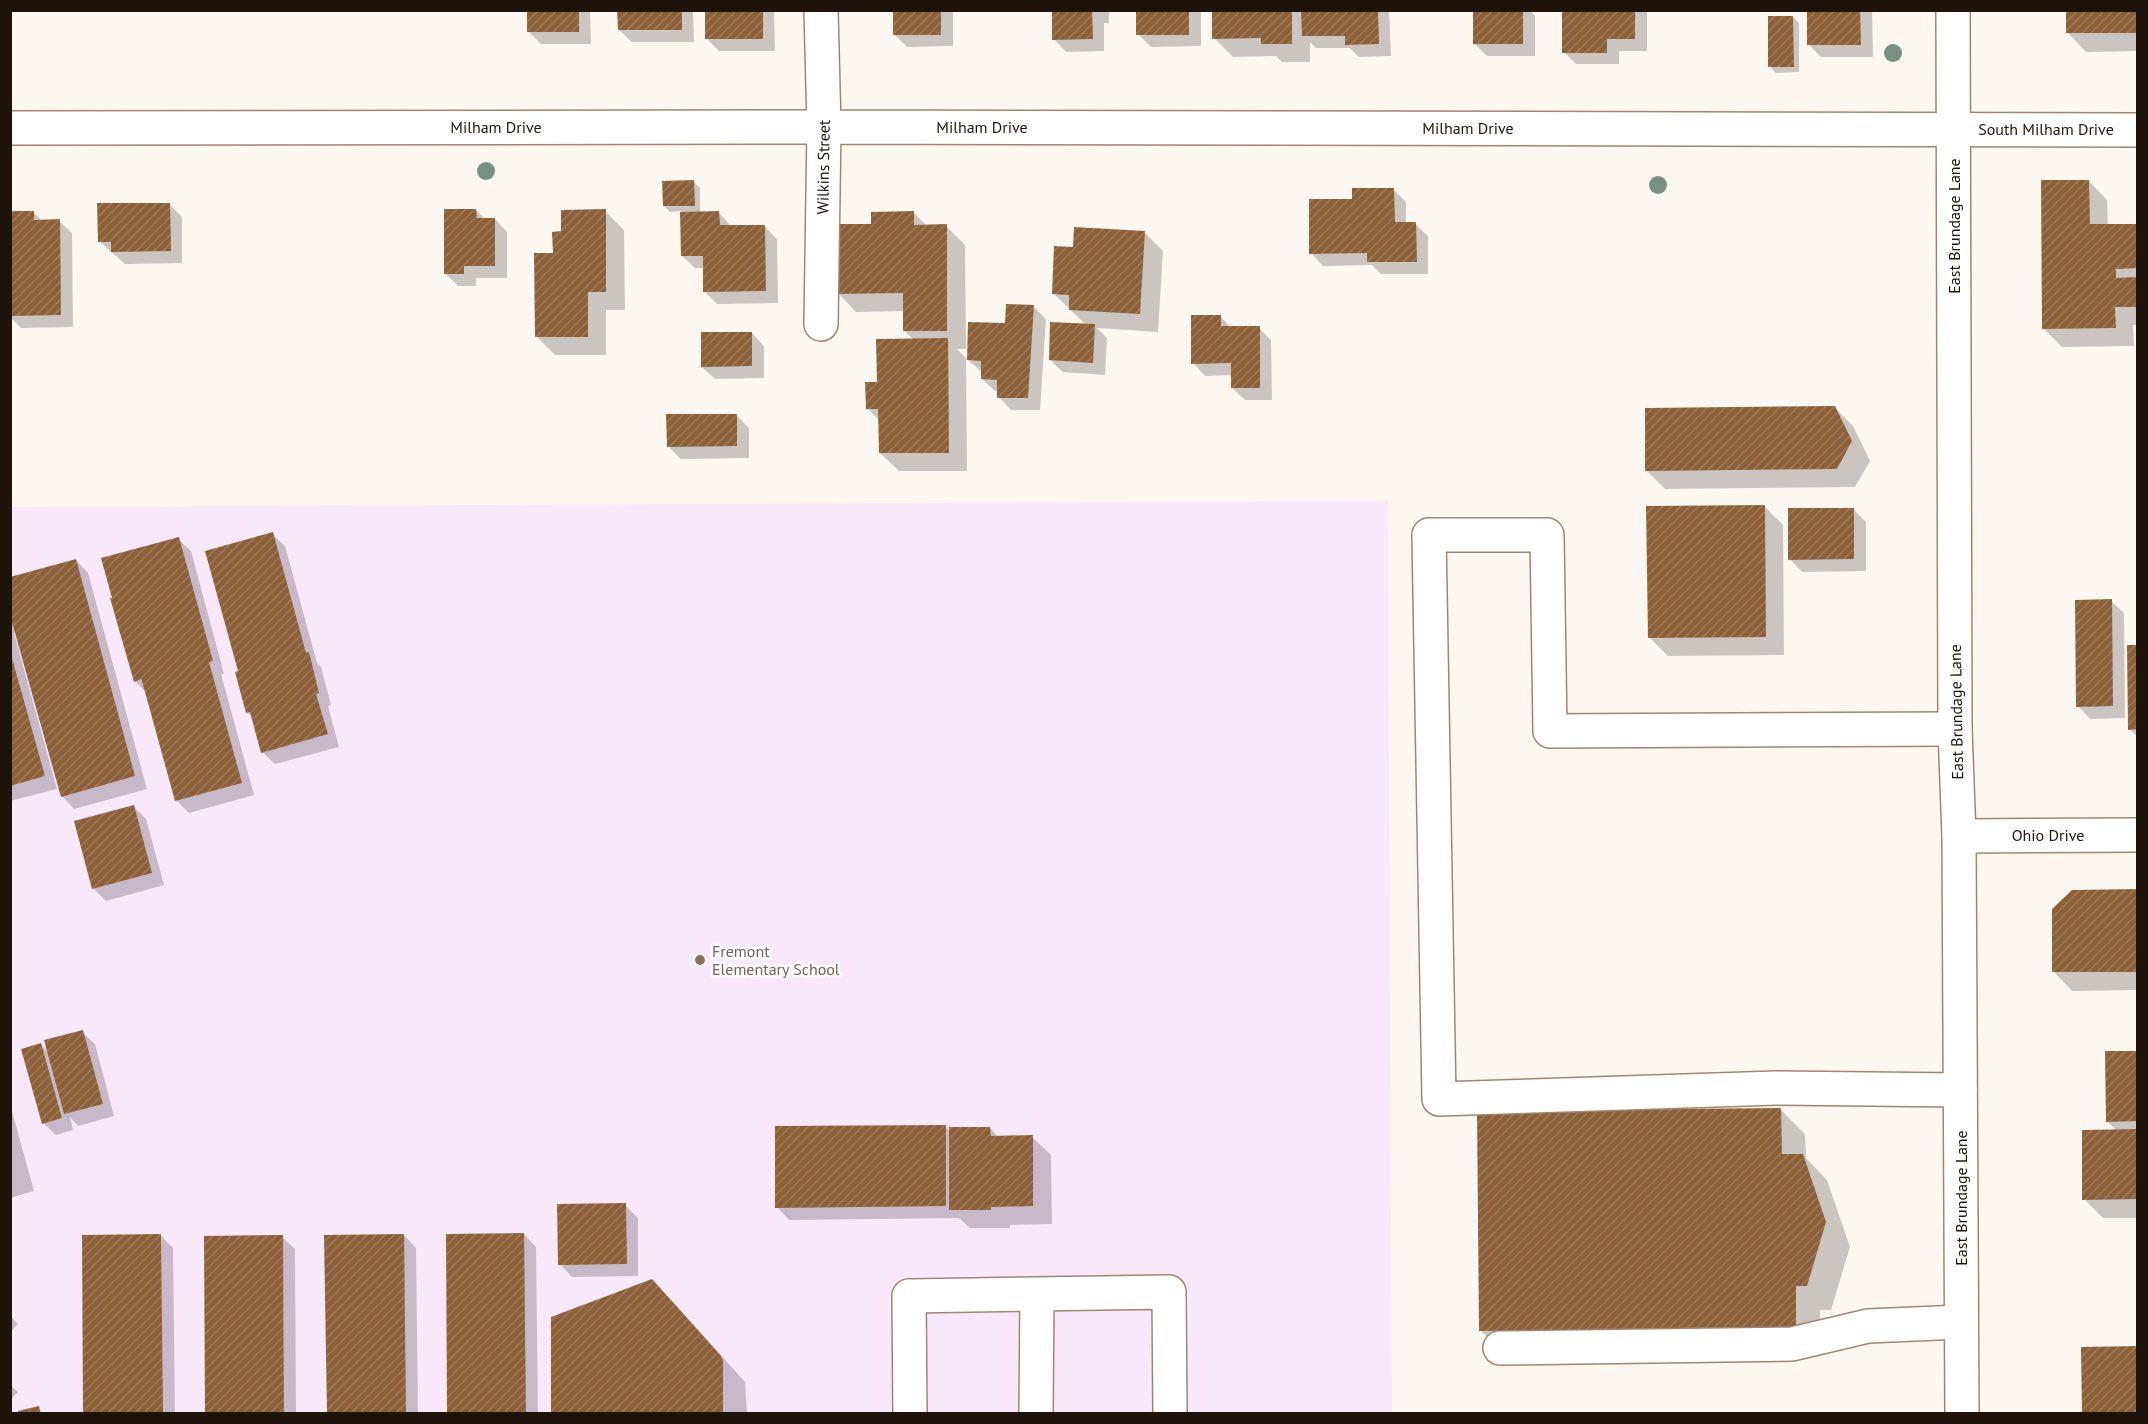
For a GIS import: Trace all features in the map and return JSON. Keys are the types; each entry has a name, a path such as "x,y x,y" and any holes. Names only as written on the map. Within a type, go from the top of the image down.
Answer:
{"street":[{"name":"Wilkins Street","path":"821,10 824,127 821,324"},
{"name":"East Brundage Lane","path":"1953,10 1955,729 1959,836 1962,1413"},
{"name":"Milham Drive","path":"10,128 1954,129"},
{"name":"South Milham Drive","path":"1954,129 2138,130"},
{"path":"1955,729 1550,731 1547,535 1429,535 1439,1098 1776,1088 1960,1090"},
{"name":"Ohio Drive","path":"1959,836 2138,835"},
{"path":"910,1413 909,1296 1169,1293 1170,1413"},
{"path":"1036,1413 1037,1294"},
{"path":"1500,1348 1792,1344 1868,1326 1961,1322"}],"shaded area":[{"name":"Fremont Elementary School","path":"1388,501 1392,1413 11,1413 10,507"}],"building":[{"path":"527,10 579,10 579,32 527,32"},
{"path":"617,10 682,10 682,30 618,30"},
{"path":"705,10 763,10 763,39 705,39"},
{"path":"893,10 941,10 941,35 893,35"},
{"path":"1052,10 1092,10 1093,39 1052,40"},
{"path":"1136,10 1189,10 1189,35 1136,35"},
{"path":"1212,10 1292,10 1292,44 1261,44 1261,38 1212,39"},
{"path":"1301,10 1378,10 1379,44 1345,45 1345,36 1302,36"},
{"path":"1473,10 1523,10 1523,44 1473,44"},
{"path":"1562,10 1635,10 1635,39 1607,39 1607,53 1562,53"},
{"path":"1807,10 1860,10 1861,45 1807,45"},
{"path":"2066,10 2138,10 2138,33 2066,33"},
{"path":"1768,16 1793,16 1794,67 1768,67"},
{"path":"694,180 695,206 663,206 662,181"},
{"path":"2041,180 2089,180 2090,224 2138,224 2138,268 2116,269 2116,278 2136,277 2137,307 2115,307 2116,328 2042,329"},
{"path":"1352,188 1394,188 1395,222 1416,222 1417,262 1367,262 1367,253 1309,254 1309,199 1352,199"},
{"path":"97,203 170,203 171,251 111,252 111,242 98,242"},
{"path":"444,209 476,209 477,218 495,218 495,266 464,266 464,274 444,274"},
{"path":"606,209 606,292 588,292 588,337 535,337 534,253 553,253 552,232 561,231 561,210"},
{"path":"10,211 34,211 34,220 60,219 61,315 10,316"},
{"path":"719,211 720,225 765,225 766,291 703,292 703,256 681,256 680,212"},
{"path":"914,211 914,225 947,224 947,331 903,331 903,293 836,294 836,224 871,224 871,212"},
{"path":"1074,227 1145,231 1140,314 1069,310 1069,295 1052,294 1054,246 1073,247"},
{"path":"1006,304 1034,305 1028,398 997,398 997,380 981,379 981,361 967,360 968,322 1005,323"},
{"path":"1191,315 1221,315 1221,326 1260,326 1260,388 1231,388 1231,363 1191,364"},
{"path":"1050,322 1095,324 1093,363 1049,360"},
{"path":"701,332 752,332 752,366 701,367"},
{"path":"948,338 949,453 879,453 878,409 866,409 865,382 877,382 876,339"},
{"path":"1835,406 1852,441 1837,469 1645,471 1645,408"},
{"path":"666,414 737,414 737,446 667,447"},
{"path":"1765,505 1766,637 1648,638 1646,506"},
{"path":"1788,508 1854,508 1854,559 1788,560"},
{"path":"273,532 306,653 309,652 319,693 316,694 328,734 261,753 250,712 246,713 235,672 238,671 205,551"},
{"path":"179,537 213,661 209,662 242,783 175,801 142,679 134,682 101,558"},
{"path":"76,559 135,776 61,797 10,615 10,577"},
{"path":"2112,599 2113,706 2076,707 2075,600"},
{"path":"2127,645 2138,645 2138,729 2128,730"},
{"path":"10,651 45,776 10,786"},
{"path":"134,805 152,873 92,889 74,821"},
{"path":"2138,889 2138,972 2052,972 2052,909 2072,890"},
{"path":"83,1030 103,1104 64,1114 44,1040"},
{"path":"41,1043 62,1118 42,1124 21,1049"},
{"path":"2105,1051 2138,1051 2138,1121 2106,1122"},
{"path":"1781,1108 1782,1154 1803,1154 1826,1222 1807,1286 1796,1286 1796,1327 1479,1331 1477,1111"},
{"path":"946,1125 946,1206 775,1208 775,1126"},
{"path":"949,1127 990,1127 991,1136 1033,1135 1033,1206 991,1207 991,1210 949,1210"},
{"path":"2138,1129 2138,1199 2082,1200 2082,1130"},
{"path":"626,1203 627,1264 558,1265 557,1204"},
{"path":"524,1233 526,1414 447,1414 446,1234"},
{"path":"161,1234 163,1414 83,1414 82,1235"},
{"path":"404,1234 406,1414 327,1414 324,1235"},
{"path":"283,1235 284,1414 205,1414 204,1236"},
{"path":"652,1279 721,1356 723,1361 723,1414 551,1414 551,1317"},
{"path":"2138,1346 2138,1414 2082,1414 2081,1347"},
{"path":"39,1406 41,1414 19,1414 18,1411"}],"place":[{"name":"Fremont Elementary School","path":"700,960"}]}
